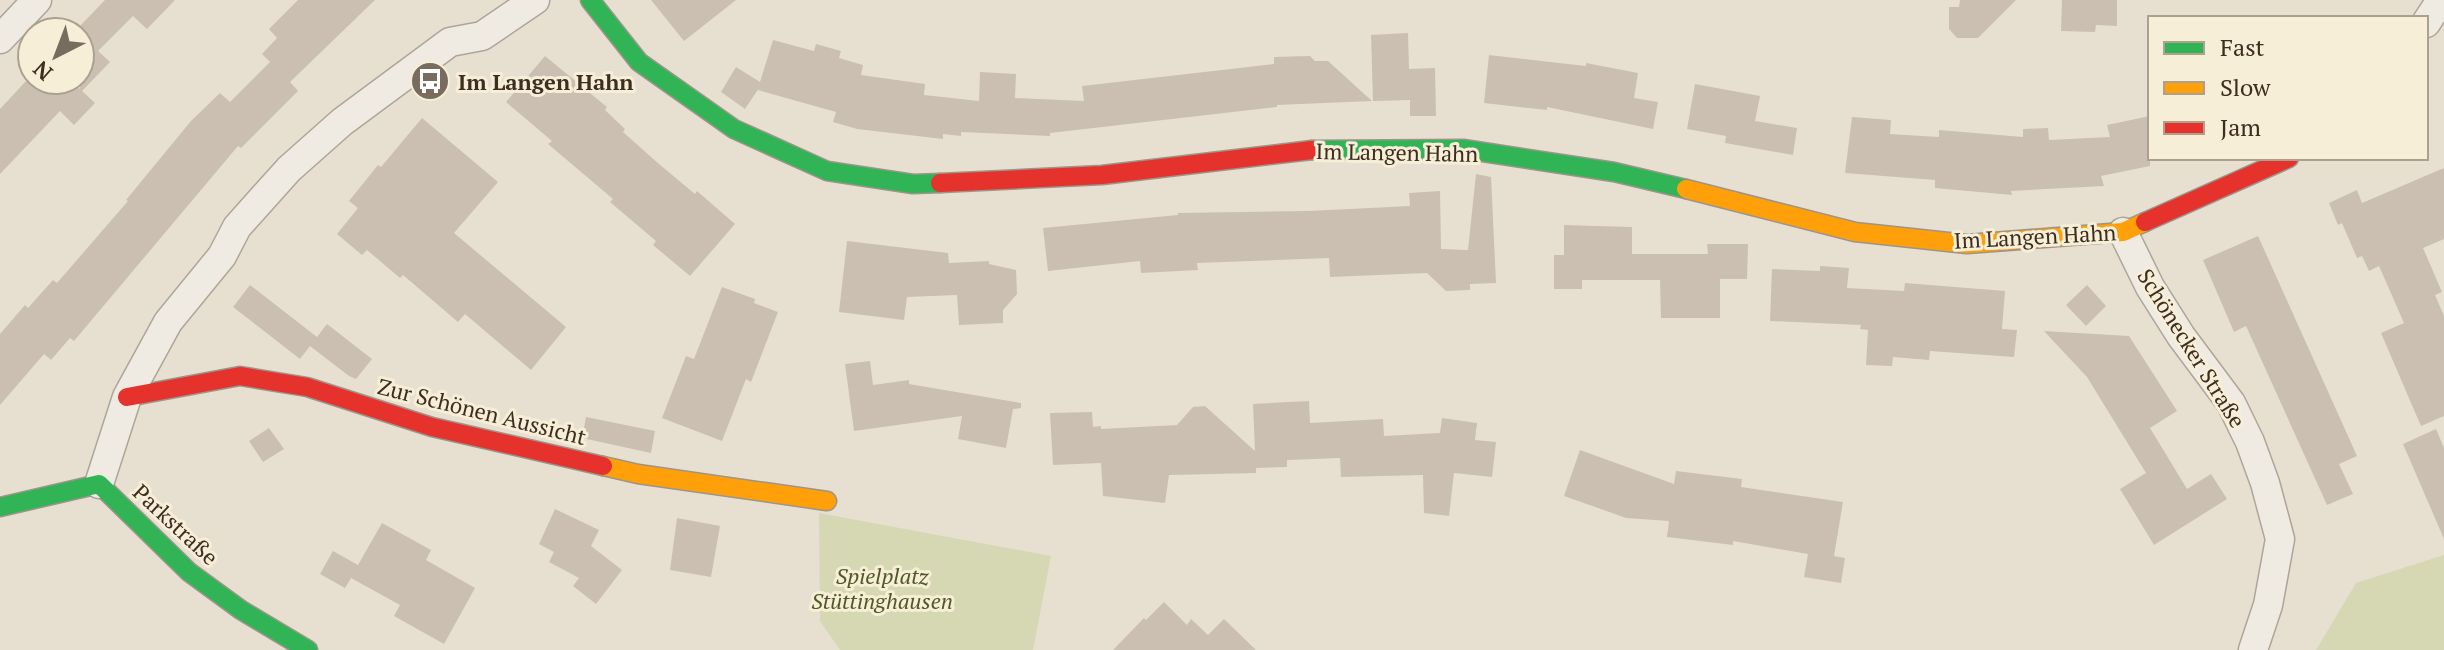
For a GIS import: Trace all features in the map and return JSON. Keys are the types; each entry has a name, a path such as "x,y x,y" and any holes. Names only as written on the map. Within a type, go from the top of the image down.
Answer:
{"street":[{"path":"0,39 37,0"},
{"path":"99,484 127,397 168,322 222,256 237,227 289,169 342,122 450,42 482,36 535,0"},
{"name":"Im Langen Hahn","path":"590,0 639,62 734,129 827,171 913,184 1102,175 1311,150 1463,149 1614,172 1855,232 1967,244 2123,232 2285,160"},
{"path":"2428,20 2441,0"},
{"name":"Schönecker Straße","path":"2123,232 2150,287 2181,336 2231,403 2265,483 2280,539 2268,605 2253,650"},
{"name":"Zur Schönen Aussicht","path":"127,397 240,376 307,387 432,427 638,474 827,501"},
{"name":"Parkstraße","path":"0,507 99,484 164,550 201,582 259,622 308,650"}],"green space":[{"name":"Spielplatz Stüttinghausen","path":"819,513 1051,556 1033,650 840,650 820,621"},
{"path":"2444,555 2444,650 2316,650 2356,583"}],"building":[{"path":"105,0 175,0 147,29 133,16 98,51 110,62 96,76 96,16 90,16"},
{"path":"298,0 375,0 290,82 298,91 241,148 238,146 74,341 70,338 51,360 44,354 0,405 0,334 25,305 28,308 53,280 57,283 128,201 191,121 220,93 230,102 270,62 262,54 277,38 269,29"},
{"path":"651,0 736,0 684,41"},
{"path":"1960,0 2016,0 1978,38 1957,38 1949,29 1949,7 1959,7"},
{"path":"2062,0 2117,0 2117,26 2096,25 2095,32 2061,31"},
{"path":"1408,33 1409,69 1435,68 1436,116 1410,116 1410,100 1373,101 1371,35"},
{"path":"773,40 814,51 816,44 841,51 839,58 863,65 861,75 925,84 924,95 979,101 980,72 1016,74 1015,98 1084,101 1082,86 1274,64 1274,57 1310,56 1315,61 1328,61 1372,101 1277,105 1050,133 1050,136 961,132 961,136 943,134 943,139 857,129 833,122 836,112 759,88 745,109 721,92 736,67 760,82"},
{"path":"1489,55 1586,66 1586,63 1638,73 1634,98 1658,102 1653,129 1547,107 1547,110 1484,103"},
{"path":"545,56 607,107 605,110 625,129 623,132 659,164 735,224 690,276 653,245 656,241 610,202 613,199 548,144 552,141 506,102"},
{"path":"1695,84 1760,96 1755,121 1797,128 1793,155 1725,143 1726,136 1687,129"},
{"path":"16,92 16,96 87,96 95,103 74,125 60,111 0,174 0,109"},
{"path":"2148,116 2150,166 2101,176 2104,186 2011,191 2012,195 1935,188 1935,180 1845,173 1852,117 1891,120 1890,134 1939,137 1939,130 2023,137 2023,129 2048,128 2049,140 2110,137 2107,125"},
{"path":"422,118 498,182 454,233 566,327 531,370 465,314 458,322 403,275 400,278 367,250 362,255 337,234 358,208 349,201"},
{"path":"2444,168 2444,239 2423,248 2442,292 2435,295 2444,316 2444,416 2421,426 2381,333 2404,323 2379,266 2369,271 2362,256 2357,258 2342,223 2338,225 2329,203 2357,190 2362,203"},
{"path":"1476,174 1491,177 1496,283 1470,284 1470,290 1446,291 1427,273 1330,277 1329,258 1197,263 1198,270 1141,273 1140,261 1048,271 1043,228 1178,213 1410,206 1409,193 1440,191 1441,249 1468,250"},
{"path":"1564,225 1632,227 1632,254 1708,254 1707,244 1748,244 1747,279 1720,279 1720,318 1661,318 1660,280 1582,280 1582,289 1554,289 1554,255 1564,255"},
{"path":"2258,236 2357,456 2339,464 2353,494 2327,505 2246,326 2234,332 2203,260"},
{"path":"847,241 948,253 949,263 989,261 989,264 1016,270 1017,294 1003,310 1003,323 959,325 957,295 907,297 904,320 839,312"},
{"path":"1820,266 1849,268 1847,288 1904,291 1905,283 2005,291 2002,329 2017,330 2014,357 1930,351 1929,360 1893,357 1892,366 1866,365 1868,330 1860,329 1861,325 1770,321 1772,269 1820,271"},
{"path":"250,285 317,337 327,324 372,359 356,379 310,346 300,359 233,307"},
{"path":"2087,285 2106,306 2086,326 2066,305"},
{"path":"722,287 755,299 754,303 778,312 751,382 746,379 722,441 662,418 686,356 694,359"},
{"path":"2044,331 2129,336 2177,411 2150,428 2187,489 2211,474 2227,499 2154,545 2120,489 2146,473 2087,377"},
{"path":"870,361 873,385 909,380 909,384 1021,403 1021,408 1013,409 1006,448 958,439 962,416 854,431 845,364"},
{"path":"1309,401 1310,423 1383,419 1384,436 1440,433 1442,418 1477,423 1475,440 1496,442 1492,477 1454,473 1449,516 1424,513 1423,475 1341,477 1340,458 1287,460 1287,467 1256,468 1256,473 1169,475 1165,503 1103,496 1101,463 1053,465 1050,413 1092,412 1093,427 1101,426 1101,429 1177,425 1193,407 1205,406 1255,451 1253,404"},
{"path":"586,417 655,431 651,453 582,438"},
{"path":"269,428 284,449 263,462 249,441"},
{"path":"2436,429 2444,448 2444,539 2403,444"},
{"path":"1580,450 1674,484 1676,471 1742,479 1741,487 1843,502 1834,556 1845,558 1841,583 1804,577 1808,554 1733,541 1733,545 1667,537 1669,521 1626,518 1564,496"},
{"path":"555,509 599,530 591,546 622,570 596,604 573,586 579,578 549,562 554,552 539,544"},
{"path":"677,518 720,526 711,577 670,570"},
{"path":"382,523 431,550 426,560 475,588 444,644 394,616 400,605 351,578 345,588 320,574 333,551 358,565"},
{"path":"1164,602 1187,625 1191,619 1208,635 1224,619 1256,650 1113,650"}],"traffic: fast":[{"path":"590,0 639,62 734,129 827,171 913,184 940,183"},
{"path":"1312,150 1463,149 1614,172 1686,189"},
{"path":"0,507 99,484 189,572 241,610 308,650"}],"traffic: slow":[{"path":"1686,189 1855,232 1967,244 2123,232 2145,222"},
{"path":"603,466 638,474 827,501"}],"traffic: jam":[{"path":"940,183 1102,175 1312,150"},
{"path":"2145,222 2284,160"},
{"path":"127,397 240,376 307,387 432,427 603,466"}],"place":[{"name":"Im Langen Hahn","path":"430,81"}]}
